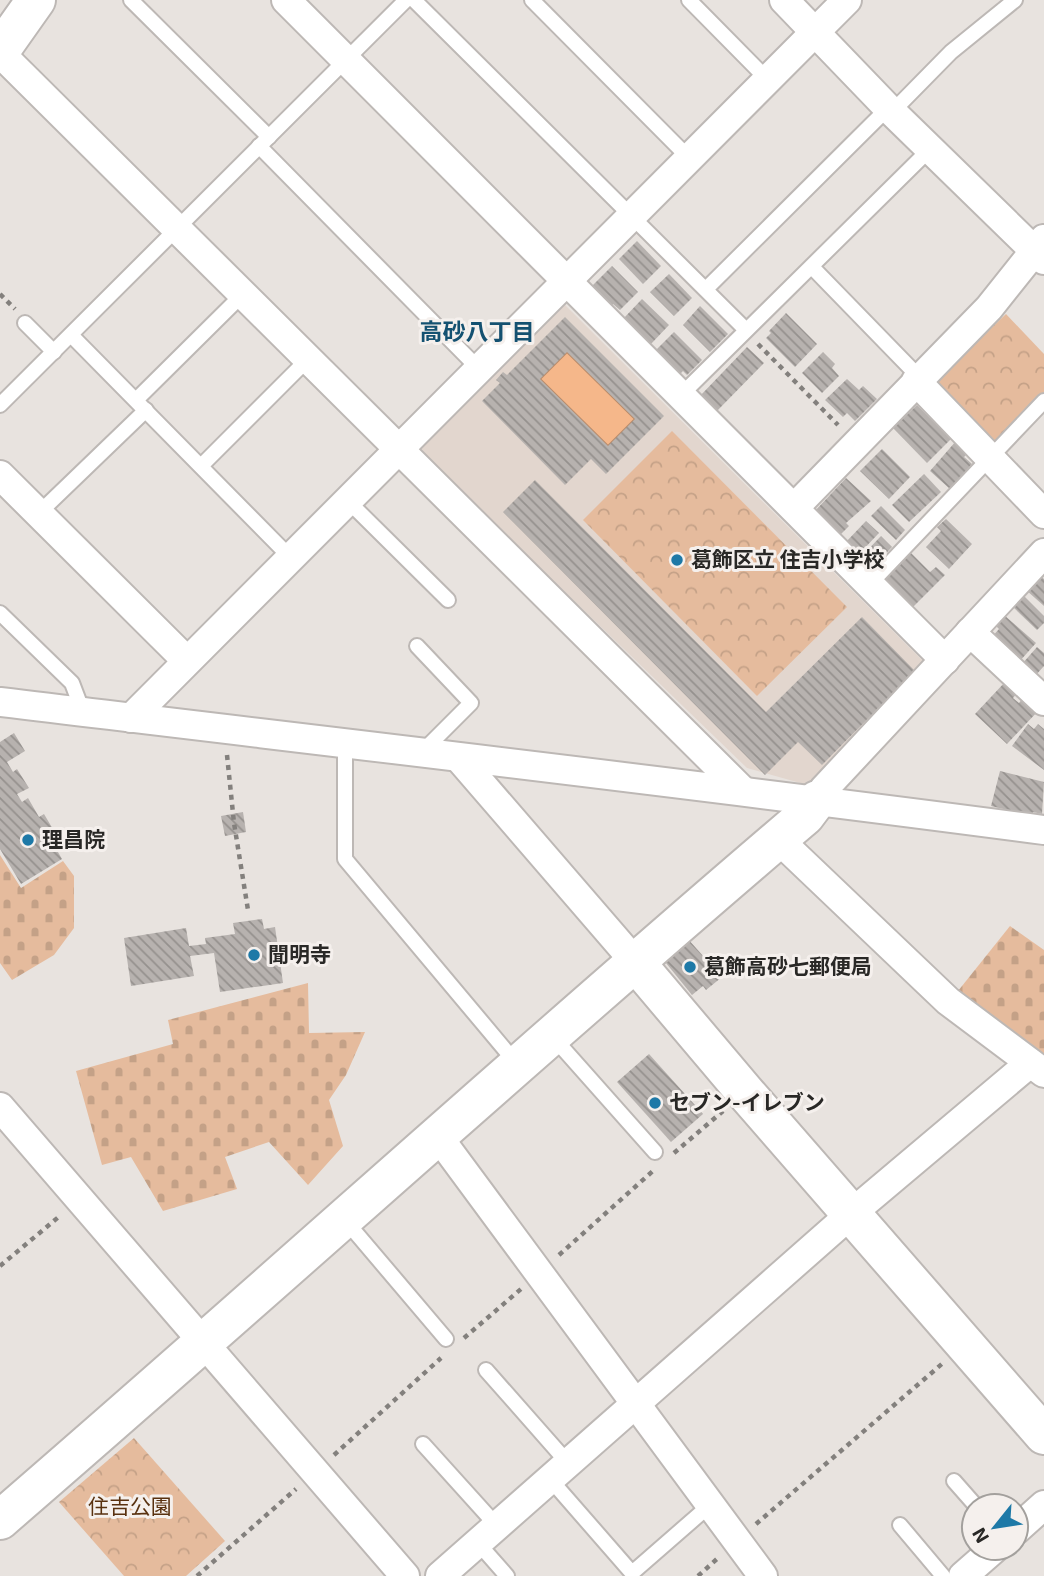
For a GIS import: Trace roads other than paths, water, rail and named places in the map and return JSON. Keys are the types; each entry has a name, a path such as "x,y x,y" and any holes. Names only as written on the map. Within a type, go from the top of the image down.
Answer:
{"street":[{"path":"36,0 0,52 741,789"},
{"path":"286,0 945,660"},
{"path":"784,0 930,149 1041,250 989,308 794,508"},
{"path":"131,718 847,0"},
{"path":"918,380 1044,514"},
{"path":"0,475 186,660"},
{"path":"0,1520 204,1344 437,1135 805,816 824,789 1044,553"},
{"path":"970,632 1044,701"},
{"path":"0,702 741,789 1044,830"},
{"path":"459,758 1044,1435"},
{"path":"440,1576 852,1213 1037,1068 948,1000 778,839"},
{"path":"0,1108 405,1576"},
{"path":"437,1135 763,1576"},
{"path":"1030,1518 1044,1505"},
{"path":"963,1576 979,1562"}],"lane":[{"path":"131,0 479,369"},
{"path":"0,405 406,0"},
{"path":"414,0 746,330"},
{"path":"532,0 689,158"},
{"path":"689,0 768,79"},
{"path":"706,289 951,52 1015,0"},
{"path":"681,395 930,149"},
{"path":"812,267 918,380"},
{"path":"39,513 243,294"},
{"path":"25,323 54,352"},
{"path":"71,335 291,558"},
{"path":"201,466 308,359"},
{"path":"870,584 1044,401"},
{"path":"348,501 448,600"},
{"path":"0,613 72,683 83,712"},
{"path":"417,646 471,703 421,753"},
{"path":"345,742 345,859 518,1065"},
{"path":"552,1036 655,1152"},
{"path":"343,1218 446,1339"},
{"path":"486,1370 632,1573 710,1505"},
{"path":"423,1444 488,1535 507,1576"},
{"path":"954,1481 964,1492"},
{"path":"900,1525 943,1576"}],"place":[{"name":"葛飾区立 住吉小学校","path":"677,560"},
{"name":"理昌院","path":"28,840"},
{"name":"聞明寺","path":"254,955"},
{"name":"葛飾高砂七郵便局","path":"690,967"},
{"name":"セブン-イレブン","path":"655,1103"}],"district":[{"name":"高砂八丁目","path":"477,332"}],"park label":[{"name":"住吉公園","path":"130,1507"}]}
